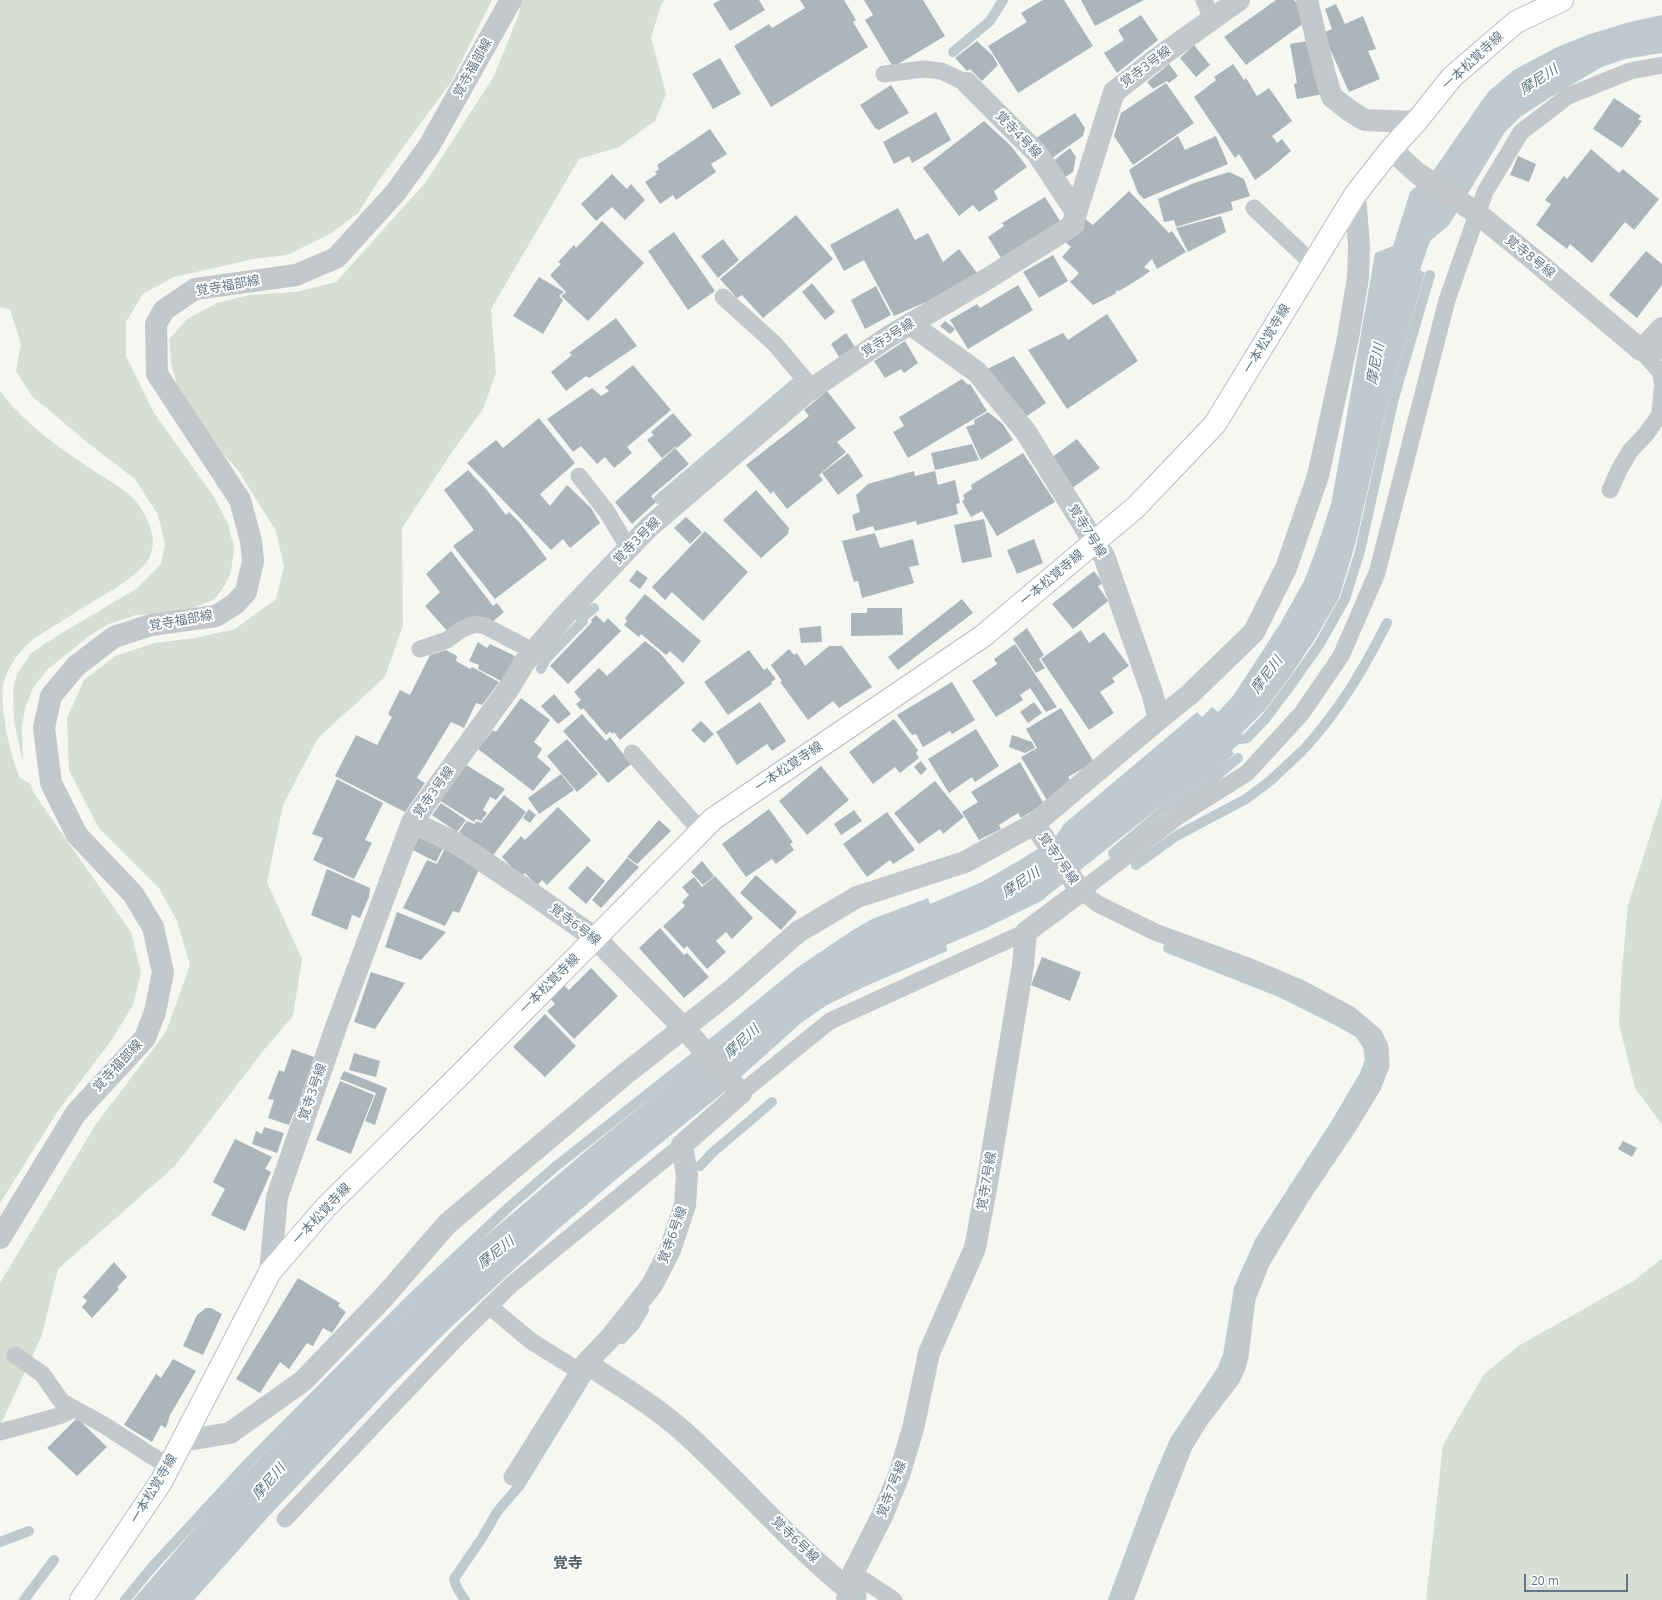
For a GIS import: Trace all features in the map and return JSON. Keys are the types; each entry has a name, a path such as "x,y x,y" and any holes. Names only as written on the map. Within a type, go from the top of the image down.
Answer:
{"main road":[{"name":"一本松覚寺線","path":"81,1600 161,1482 270,1272 326,1207 713,819 983,636 1136,507 1215,424 1355,194 1391,149 1416,122 1452,78 1516,22 1562,0"}],"street":[{"name":"覚寺福部線","path":"0,1238 76,1113 145,1038 155,1012 162,972 153,927 133,894 78,835 51,783 44,728 51,696 76,666 114,638 151,625 216,616 235,604 246,592 253,561 251,542 240,500 157,374 156,324 164,310 195,290 296,275 336,258 396,192 429,146 511,0"},
{"name":"覚寺3号線","path":"270,1272 277,1197 336,1026 412,822 509,688 524,663 564,616 648,528 812,388 910,324 987,279 1072,226 1114,92 1154,60 1208,10 1239,0"},
{"path":"1307,0 1325,75 1332,96 1350,111 1365,120 1416,122"},
{"name":"覚寺4号線","path":"967,83 1037,153 1076,212"},
{"name":"覚寺8号線","path":"1391,149 1417,173 1654,342"},
{"path":"1159,720 1188,695 1254,632 1286,568 1318,476 1348,338 1358,278 1360,246 1355,194"},
{"name":"覚寺7号線","path":"850,1587 899,1475 912,1429 929,1353 975,1248 1023,965 1026,932 1078,887 1039,831 1159,720 1152,693 1104,556 1026,432 977,372 910,324"},
{"name":"覚寺6号線","path":"412,822 459,845 595,938 688,1034 737,1090"},
{"path":"182,1441 230,1433 303,1381 384,1297 447,1224 624,1075 688,1034 732,990 798,932 857,897 965,862 1039,831"},
{"path":"682,1145 737,1090"},
{"name":"覚寺6号線","path":"682,1145 687,1175 685,1205 670,1250 652,1285 611,1337 582,1367 639,1398 684,1432 813,1557 850,1587"}],"lane":[{"path":"1125,1600 1184,1446 1200,1420 1232,1378 1236,1370 1240,1357 1247,1298 1262,1261 1301,1197 1348,1127 1373,1086 1381,1065 1380,1047 1374,1035 1349,1014 1287,982 1155,932 1098,904 1078,887 1180,815 1247,773 1302,713 1341,656 1377,573 1447,300 1472,211 1521,132 1568,96 1630,71 1662,66"},
{"path":"884,74 924,69 941,71 967,83"},
{"path":"1254,208 1313,264"},
{"path":"723,297 775,344 812,388"},
{"path":"1654,342 1662,382"},
{"path":"1610,490 1630,451 1647,433 1660,414 1662,390"},
{"path":"579,476 607,512 629,549"},
{"path":"420,649 447,640 462,629 475,624 485,626 534,651"},
{"path":"632,752 701,831"},
{"path":"737,1090 830,1021 1026,932"},
{"path":"285,1519 458,1337 510,1285 682,1145"},
{"path":"490,1306 531,1341 582,1367 512,1477"},
{"path":"15,1355 42,1374 62,1402 104,1425 169,1467"},
{"path":"0,1432 59,1416 74,1409"},
{"path":"850,1587 894,1600"}],"shaded area":[{"path":"0,0 492,0 451,82 377,183 358,213 332,233 287,255 254,259 174,277 143,294 126,322 126,356 154,413 214,497 228,524 234,548 231,572 225,585 215,599 184,612 136,615 109,624 89,636 48,669 34,686 25,708 22,727 23,763 14,721 13,689 17,674 31,653 136,589 161,564 165,544 158,515 135,479 93,447 32,396 16,371 21,344 10,309 0,307"},
{"path":"521,0 665,0 662,3 651,37 666,94 655,121 619,147 579,159 491,309 496,373 483,409 452,452 402,528 403,625 385,677 318,738 283,805 267,882 302,959 293,1016 263,1051 175,1166 58,1269 42,1335 0,1426 0,1283 96,1124 166,1032 190,965 177,921 159,888 98,827 69,770 67,718 84,680 115,656 154,643 195,638 235,629 276,599 284,567 276,531 238,470 210,440 179,393 171,363 169,339 187,319 217,303 249,295 296,292 336,282 426,182 494,76 519,14"},
{"path":"0,391 21,415 45,436 97,473 120,487 132,497 143,511 151,528 153,546 151,555 146,563 133,575 30,642 11,664 3,685 2,695 4,719 13,757 20,778 31,784 33,792 131,932 141,972 133,1005 111,1041 58,1111 0,1203"},
{"path":"1662,798 1662,1125 1635,1088 1619,1024 1621,979 1628,905"},
{"path":"1662,1258 1662,1600 1426,1600 1443,1445 1484,1374 1520,1345 1635,1280"}],"water":[{"name":"摩尼川","path":"1662,15 1662,53 1625,59 1602,67 1549,98 1519,118 1505,132 1449,225 1430,241 1420,270 1425,273 1389,398 1355,545 1339,598 1315,639 1289,678 1264,711 1241,734 1245,739 1232,750 1234,754 1214,773 1161,806 1041,901 982,930 946,945 947,951 864,987 827,1005 801,1023 723,1093 619,1177 556,1231 449,1329 391,1387 268,1517 194,1600 133,1600 215,1505 319,1397 453,1264 588,1149 699,1059 707,1041 798,967 853,930 872,919 928,898 930,904 982,882 1055,838 1064,824 1197,712 1202,717 1212,707 1218,712 1233,696 1280,624 1304,581 1317,547 1331,504 1375,253 1393,246 1410,192 1433,171 1488,92 1514,70 1557,47 1590,34 1630,22"}],"building":[{"path":"720,0 759,0 765,10 730,31 713,4"},
{"path":"800,0 844,0 856,20 853,22 868,47 771,107 734,46 769,24 772,28 805,8"},
{"path":"864,0 923,0 945,36 893,67 865,20 873,15"},
{"path":"1043,0 1064,0 1093,46 1018,93 988,46 1027,22 1021,13"},
{"path":"1081,0 1144,0 1095,26"},
{"path":"1276,0 1294,0 1301,8 1304,23 1246,65 1224,37"},
{"path":"1336,4 1345,24 1363,16 1376,49 1368,51 1380,79 1349,92 1323,33 1332,29 1325,9"},
{"path":"1141,15 1158,40 1117,73 1104,53 1124,40 1118,30"},
{"path":"1312,40 1323,94 1297,99 1294,84 1297,83 1290,44"},
{"path":"977,41 993,56 998,65 982,81 970,69 967,71 955,58"},
{"path":"1194,45 1210,65 1196,77 1180,58"},
{"path":"720,58 741,94 713,109 692,74"},
{"path":"1169,64 1178,76 1169,83 1167,81 1153,89 1147,82"},
{"path":"1233,64 1244,80 1246,78 1257,96 1269,88 1292,121 1272,136 1277,143 1282,139 1291,151 1255,180 1239,154 1235,158 1194,97 1216,80 1214,77"},
{"path":"1166,83 1194,123 1133,165 1114,136 1121,113"},
{"path":"891,85 909,113 879,130 875,128 860,105"},
{"path":"1614,98 1641,116 1638,119 1642,121 1622,148 1593,129"},
{"path":"936,112 951,140 912,163 909,156 894,164 883,142"},
{"path":"1075,113 1085,128 1083,136 1052,158 1036,138"},
{"path":"984,121 1011,146 1027,167 994,191 998,199 979,212 973,205 959,216 923,168"},
{"path":"710,129 727,154 711,164 716,172 676,200 673,195 660,204 645,182 657,174 655,172 659,169 657,165"},
{"path":"1178,136 1185,150 1216,136 1228,164 1144,199 1138,193 1129,170"},
{"path":"1070,148 1076,157 1073,172 1064,178 1053,161"},
{"path":"1591,149 1619,173 1623,169 1659,199 1634,230 1625,222 1592,263 1570,244 1567,249 1536,225 1551,204 1545,200 1564,176 1567,179"},
{"path":"1518,156 1536,164 1529,182 1510,175"},
{"path":"1229,172 1244,179 1250,196 1231,202 1233,210 1176,227 1174,220 1164,222 1158,199 1194,183"},
{"path":"612,174 627,189 631,184 645,200 625,220 612,207 596,221 581,204"},
{"path":"1129,191 1169,233 1172,231 1186,252 1157,269 1152,259 1144,267 1150,271 1119,291 1117,290 1115,294 1093,305 1070,282 1079,273 1062,257 1071,247 1064,241 1083,230 1085,219 1093,225"},
{"path":"1045,197 1060,221 1001,258 988,237 1004,226 1002,223"},
{"path":"898,208 915,240 928,233 943,262 959,249 977,273 944,294 894,316 864,260 844,271 830,245"},
{"path":"796,215 833,259 763,318 742,295 737,298 720,279"},
{"path":"1221,216 1226,232 1188,252 1176,228"},
{"path":"602,221 644,263 588,321 561,296 566,292 550,275 561,264 558,262 574,245 576,248"},
{"path":"674,232 715,291 688,310 648,251"},
{"path":"723,239 739,260 718,278 701,256"},
{"path":"1646,251 1662,264 1662,285 1637,318 1609,295"},
{"path":"1053,255 1068,281 1039,298 1023,272"},
{"path":"539,277 564,292 559,296 563,300 543,334 513,316"},
{"path":"812,283 835,312 825,320 802,292"},
{"path":"1018,285 1033,310 968,349 950,320 977,304 980,308"},
{"path":"876,286 891,315 865,329 851,300"},
{"path":"1107,314 1138,361 1067,409 1028,350 1063,333 1068,340"},
{"path":"616,318 637,346 589,378 586,376 566,391 551,372 572,355 569,353"},
{"path":"945,321 955,329 950,334 940,326"},
{"path":"846,333 855,347 839,357 831,344"},
{"path":"905,341 918,363 904,373 901,369 885,378 874,361"},
{"path":"1014,356 1046,403 1027,416 987,369"},
{"path":"633,365 671,410 627,447 632,453 614,468 605,457 597,464 581,446 573,452 547,419 592,388 601,396 609,391 605,387"},
{"path":"962,379 968,385 970,384 987,411 908,458 893,432 904,426 899,417"},
{"path":"827,391 856,428 837,442 846,452 819,475 823,480 787,509 773,491 771,494 746,465 809,416 804,410"},
{"path":"988,412 1003,424 1013,440 981,460 966,427 975,424 974,420"},
{"path":"673,413 692,435 662,458 647,440 654,435 651,432"},
{"path":"539,418 575,463 540,494 550,506 567,485 591,508 600,523 570,548 563,539 551,550 467,463 496,440 503,448"},
{"path":"1077,439 1100,468 1071,489 1051,458"},
{"path":"972,444 979,460 935,470 931,453"},
{"path":"675,448 689,464 651,496 656,502 632,524 615,502"},
{"path":"848,453 863,476 838,495 822,473"},
{"path":"1023,453 1055,502 997,536 982,511 971,517 962,501 965,499 963,495 972,489 971,485"},
{"path":"468,470 486,489 506,515 509,512 520,523 547,559 495,599 453,546 474,530 444,490"},
{"path":"914,471 915,476 935,471 938,485 955,480 960,503 956,504 958,514 917,525 916,521 875,531 873,526 856,531 852,515 860,512 856,495 868,484"},
{"path":"756,490 789,528 788,534 761,558 723,520"},
{"path":"686,517 702,532 690,544 674,528"},
{"path":"984,519 992,557 962,563 954,525"},
{"path":"705,531 748,572 703,621 672,592 665,600 652,587"},
{"path":"875,533 880,548 913,539 919,565 909,567 914,583 862,598 858,581 854,582 842,541"},
{"path":"1034,539 1043,563 1017,574 1007,550"},
{"path":"451,551 493,606 497,603 504,612 490,624 449,633 425,606 440,592 426,574"},
{"path":"637,570 648,578 640,589 629,581"},
{"path":"1094,571 1102,584 1098,586 1108,601 1073,629 1052,604"},
{"path":"645,594 701,641 683,663 670,651 666,655 641,634 639,637 624,625 627,621 625,618"},
{"path":"962,599 973,613 898,670 888,657"},
{"path":"867,608 902,608 903,635 851,636 851,613 867,613"},
{"path":"596,615 604,623 608,618 621,631 568,684 550,666 592,622 591,620"},
{"path":"821,626 822,642 801,643 799,628"},
{"path":"1027,628 1044,655 1039,659 1045,668 1036,673 1013,639"},
{"path":"1081,630 1089,643 1104,632 1129,666 1112,678 1115,682 1100,692 1114,713 1089,730 1041,659"},
{"path":"645,641 660,653 685,683 620,740 614,732 612,734 610,731 606,735 583,708 581,710 576,704 581,700 574,692 599,668 607,676"},
{"path":"478,642 487,648 490,644 515,656 503,682 478,669 479,665 469,661"},
{"path":"1015,644 1057,707 1046,712 1030,688 1020,695 1023,700 996,717 972,681 997,664 994,659"},
{"path":"829,646 842,646 872,687 839,708 833,701 808,720 780,682 782,681 771,665 789,649 794,655 797,653 805,666"},
{"path":"446,650 457,656 456,661 470,669 472,667 499,682 482,705 476,703 464,728 451,722 417,778 425,783 405,812 335,776 356,735 377,745 392,717 388,714 400,690 410,695 430,655"},
{"path":"749,650 764,670 767,668 776,679 771,682 772,684 728,715 704,682"},
{"path":"952,682 975,720 952,734 950,731 923,747 916,734 912,735 897,715"},
{"path":"554,694 571,714 558,724 541,706"},
{"path":"521,698 550,720 534,742 542,749 537,757 551,769 533,791 478,749 493,730 496,732"},
{"path":"760,702 786,741 772,751 767,744 737,765 716,732"},
{"path":"1034,702 1042,713 1028,723 1020,712"},
{"path":"1061,708 1094,762 1068,777 1071,782 1058,789 1060,793 1048,802 1021,757 1037,748 1026,729"},
{"path":"582,714 606,741 610,737 631,764 608,783 563,731"},
{"path":"894,719 918,750 916,753 919,758 900,773 895,767 873,784 849,752"},
{"path":"701,721 714,734 704,743 691,730"},
{"path":"976,729 999,766 975,782 972,777 949,793 928,759"},
{"path":"1012,735 1032,742 1035,748 1025,753 1009,747"},
{"path":"567,739 598,774 577,792 547,756"},
{"path":"921,761 927,769 921,775 914,767"},
{"path":"1020,762 1044,804 1021,818 1018,813 999,825 1001,829 979,840 962,812 978,802 971,792"},
{"path":"463,763 505,789 496,800 490,797 483,810 487,813 481,821 476,819 474,822 437,799"},
{"path":"821,766 849,800 807,835 779,801"},
{"path":"561,774 574,790 539,814 528,798"},
{"path":"337,779 383,803 365,840 372,843 354,879 313,860 323,838 312,834"},
{"path":"935,781 964,817 943,834 940,829 919,844 894,813"},
{"path":"504,795 526,812 491,858 459,832 467,821 474,824 477,821 481,823"},
{"path":"441,803 466,820 457,832 432,815"},
{"path":"558,807 591,840 547,885 542,880 537,886 525,873 521,877 502,857 521,836 525,840"},
{"path":"529,809 536,815 530,823 523,818"},
{"path":"769,809 793,842 790,844 794,850 776,864 772,859 746,877 722,844"},
{"path":"854,810 862,821 841,835 834,824"},
{"path":"887,812 915,850 893,864 890,860 867,877 843,844"},
{"path":"659,820 671,831 637,864 627,857"},
{"path":"420,834 443,848 436,862 413,850"},
{"path":"445,848 481,865 459,913 453,911 445,926 403,908 427,860 437,864"},
{"path":"627,858 639,867 601,908 592,900"},
{"path":"702,861 714,876 703,885 691,872"},
{"path":"587,866 605,881 586,904 568,888"},
{"path":"327,869 370,888 369,897 360,918 352,915 347,930 311,915"},
{"path":"756,875 797,912 781,930 740,893"},
{"path":"715,876 753,918 732,939 726,932 716,941 726,952 707,969 687,946 684,949 663,926 685,906 682,902 689,895 682,887 694,877 702,887"},
{"path":"397,912 446,932 421,960 385,947"},
{"path":"660,928 684,955 687,953 709,977 684,998 639,948"},
{"path":"1042,957 1081,972 1070,1001 1031,985"},
{"path":"591,968 618,996 574,1039 547,1011 555,1004 550,998 564,985 569,990"},
{"path":"371,972 405,983 375,1029 354,1022"},
{"path":"545,1014 576,1046 545,1077 513,1047"},
{"path":"292,1049 314,1057 298,1113 294,1112 289,1125 268,1118 274,1100 268,1099 279,1070 284,1072"},
{"path":"354,1053 380,1061 376,1077 349,1070"},
{"path":"344,1071 387,1088 375,1125 365,1121 376,1093 340,1079"},
{"path":"340,1081 374,1095 351,1154 316,1140"},
{"path":"264,1127 284,1133 277,1153 252,1144 256,1131 262,1134"},
{"path":"235,1139 272,1157 265,1169 271,1172 245,1231 211,1215 225,1189 213,1182"},
{"path":"1623,1141 1637,1148 1632,1157 1618,1149"},
{"path":"114,1262 127,1277 117,1287 119,1289 92,1318 82,1307 87,1301 83,1297"},
{"path":"298,1278 340,1303 338,1306 346,1312 332,1333 323,1328 313,1346 307,1343 289,1369 280,1362 260,1393 236,1379"},
{"path":"206,1308 211,1308 222,1314 203,1355 183,1346 197,1315"},
{"path":"173,1359 196,1371 170,1415 166,1428 161,1425 152,1442 124,1425 156,1374 161,1378"},
{"path":"77,1418 107,1447 77,1476 47,1448"}],"waterway":[{"path":"953,52 990,21 1003,0"},
{"path":"1241,739 1247,738 1266,718 1293,682 1319,645 1345,599 1360,551 1394,398 1430,275"},
{"path":"659,499 794,384"},
{"path":"541,669 546,659 583,621 581,619 594,608"},
{"path":"1305,748 1330,718 1350,688 1387,623"},
{"path":"1136,865 1176,836 1246,799 1270,781 1302,751"},
{"path":"1113,853 1164,810 1213,779 1238,758"},
{"path":"1113,1600 1155,1487 1175,1440 1222,1370 1228,1355 1239,1288 1260,1241 1335,1125 1365,1074 1370,1060 1368,1046 1359,1033 1338,1021 1280,992 1168,948"},
{"path":"125,1600 153,1566 249,1462 411,1299 509,1207 555,1167 696,1056"},
{"path":"700,1166 712,1153 772,1102"},
{"path":"622,1339 635,1325 644,1310"},
{"path":"465,1600 457,1588 454,1579 482,1538 497,1512 520,1485 586,1378"},
{"path":"0,1542 29,1531"},
{"path":"24,1600 54,1560"},
{"path":"861,1600 862,1589"}],"district":[{"name":"覚寺","path":"568,1564"}]}
